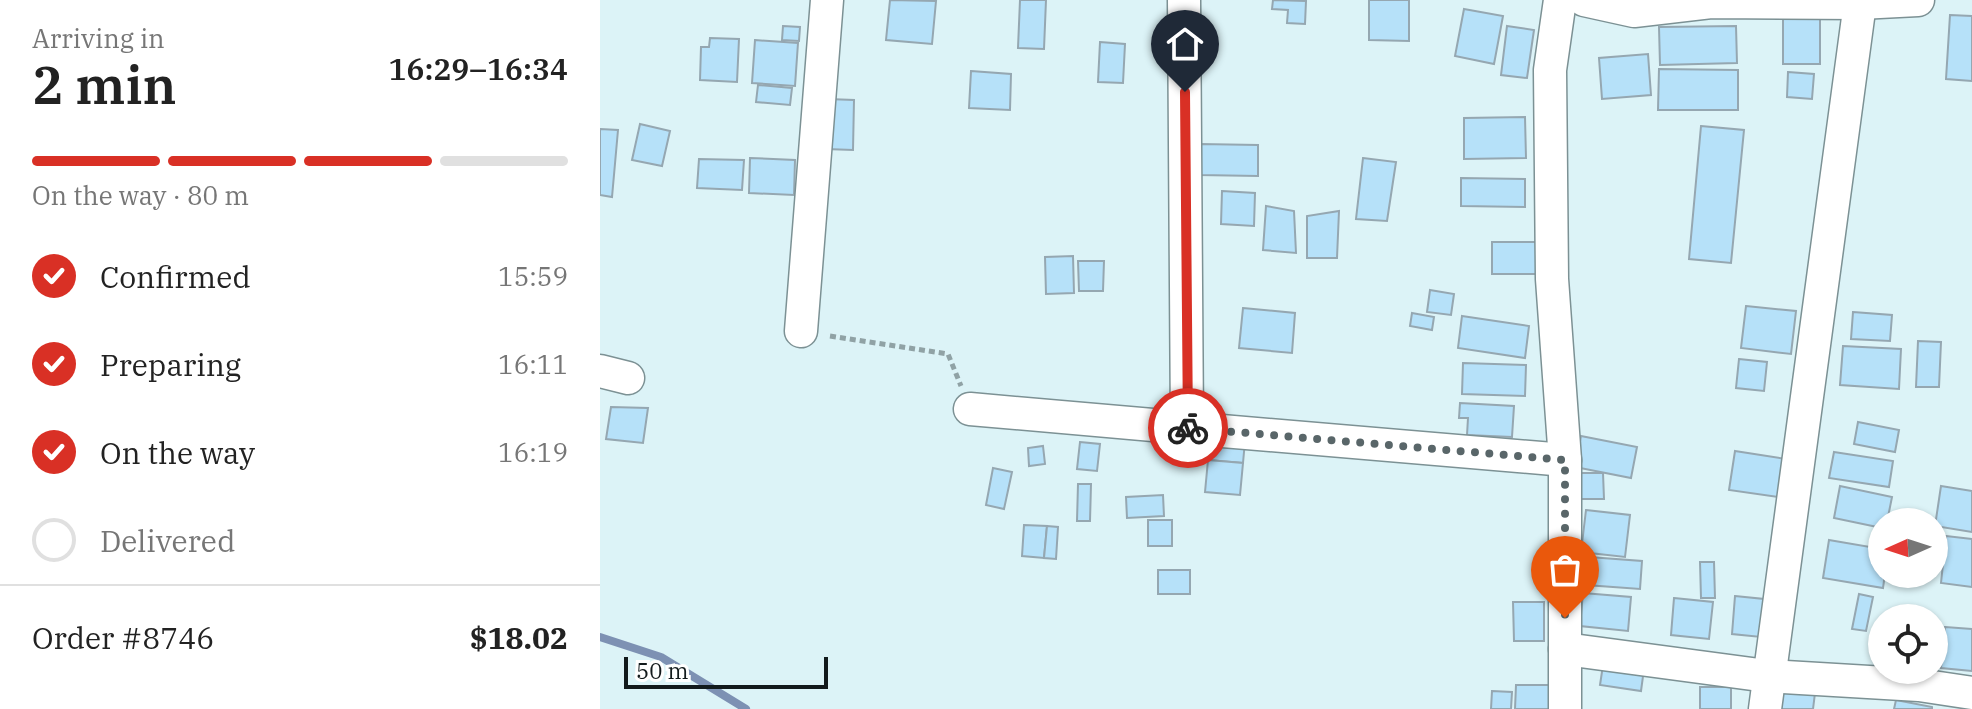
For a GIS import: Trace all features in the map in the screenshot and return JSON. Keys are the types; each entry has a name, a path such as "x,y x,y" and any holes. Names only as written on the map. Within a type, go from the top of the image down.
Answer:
{"street":[{"path":"801,331 827,0"},
{"path":"1184,0 1187,428"},
{"path":"1560,0 1550,70 1552,279 1565,460 1565,709"},
{"path":"1584,0 1634,5 1918,0"},
{"path":"1765,709 1767,676 1860,3"},
{"path":"970,409 1565,460"},
{"path":"1565,649 1767,676 1919,685 1972,693"}],"path":[{"path":"801,331 948,354 970,409"}],"building":[{"path":"890,0 936,1 932,44 886,40"},
{"path":"1020,0 1046,0 1044,49 1018,48"},
{"path":"1273,0 1306,1 1305,24 1287,23 1288,10 1272,9"},
{"path":"1369,0 1409,0 1409,41 1369,40"},
{"path":"1464,9 1503,16 1494,64 1455,56"},
{"path":"1783,10 1820,10 1820,64 1783,64"},
{"path":"1950,15 1972,16 1972,81 1946,79"},
{"path":"783,26 800,27 799,41 782,40"},
{"path":"1507,26 1534,30 1527,78 1501,75"},
{"path":"1736,26 1737,63 1660,65 1659,27"},
{"path":"710,38 739,39 737,82 700,80 701,47 709,47"},
{"path":"755,40 798,43 795,86 752,83"},
{"path":"1100,42 1125,44 1123,83 1098,82"},
{"path":"1648,54 1651,95 1602,99 1599,58"},
{"path":"1659,69 1738,70 1738,110 1658,110"},
{"path":"971,71 1011,74 1010,110 969,108"},
{"path":"1788,72 1814,74 1812,99 1787,97"},
{"path":"758,85 792,88 790,105 756,102"},
{"path":"828,99 854,100 853,150 826,149"},
{"path":"1525,117 1526,158 1464,159 1464,118"},
{"path":"640,124 670,131 662,166 632,160"},
{"path":"1701,126 1744,130 1731,263 1689,259"},
{"path":"600,129 618,130 612,197 600,195"},
{"path":"1200,144 1258,145 1258,176 1199,175"},
{"path":"750,158 795,160 794,195 749,193"},
{"path":"1363,158 1396,162 1387,221 1356,219"},
{"path":"699,159 744,160 742,190 697,188"},
{"path":"1461,178 1525,179 1525,207 1461,206"},
{"path":"1222,191 1255,193 1254,226 1221,224"},
{"path":"1266,206 1294,211 1296,253 1263,250"},
{"path":"1339,211 1337,258 1307,258 1307,216"},
{"path":"1492,242 1540,242 1540,274 1492,274"},
{"path":"1073,256 1074,293 1046,294 1045,257"},
{"path":"1078,261 1104,261 1103,291 1079,291"},
{"path":"1430,290 1454,294 1451,315 1427,312"},
{"path":"1746,306 1796,311 1791,354 1741,348"},
{"path":"1243,308 1295,313 1292,353 1239,348"},
{"path":"1853,312 1892,315 1890,341 1851,339"},
{"path":"1412,313 1434,317 1432,330 1410,326"},
{"path":"1462,316 1529,326 1525,358 1458,348"},
{"path":"1918,341 1941,342 1939,387 1916,387"},
{"path":"1843,346 1901,349 1899,389 1840,385"},
{"path":"1739,359 1767,362 1764,391 1736,388"},
{"path":"1463,363 1526,365 1525,396 1462,394"},
{"path":"1460,403 1514,406 1512,437 1467,435 1468,418 1459,418"},
{"path":"611,407 648,408 643,443 606,439"},
{"path":"1858,422 1899,430 1895,452 1854,444"},
{"path":"1581,436 1637,447 1631,478 1575,467"},
{"path":"1210,438 1245,441 1243,463 1208,460"},
{"path":"1080,442 1100,444 1097,471 1077,469"},
{"path":"1043,446 1045,464 1029,466 1028,448"},
{"path":"1735,451 1792,460 1786,498 1729,490"},
{"path":"1834,452 1893,461 1889,487 1829,478"},
{"path":"1208,460 1243,463 1240,495 1205,492"},
{"path":"993,468 1012,472 1004,509 986,505"},
{"path":"1575,473 1603,473 1604,499 1575,499"},
{"path":"1078,484 1091,484 1090,521 1077,521"},
{"path":"1840,486 1892,497 1890,508 1868,508 1868,525 1834,518"},
{"path":"1941,486 1972,491 1972,532 1948,528 1948,508 1938,508"},
{"path":"1163,495 1164,516 1127,518 1126,497"},
{"path":"1586,510 1630,515 1625,557 1581,552"},
{"path":"1148,520 1172,520 1172,546 1148,546"},
{"path":"1024,525 1047,526 1044,558 1022,556"},
{"path":"1047,526 1058,527 1056,559 1044,558"},
{"path":"1948,536 1972,539 1972,587 1948,584"},
{"path":"1829,540 1868,547 1868,586 1823,578"},
{"path":"1589,557 1642,561 1640,589 1586,585"},
{"path":"1700,562 1714,562 1715,598 1701,598"},
{"path":"1158,570 1190,570 1190,594 1158,594"},
{"path":"1583,593 1631,597 1628,631 1580,626"},
{"path":"1859,594 1873,597 1872,604 1868,604 1866,631 1852,629"},
{"path":"1735,596 1764,599 1761,637 1732,634"},
{"path":"1674,598 1713,602 1709,639 1671,635"},
{"path":"1513,602 1544,602 1544,641 1514,641"},
{"path":"1948,627 1972,629 1972,671 1948,669"},
{"path":"1603,665 1644,669 1641,691 1600,685"},
{"path":"1785,681 1816,685 1813,709 1781,709"},
{"path":"1516,685 1550,685 1549,709 1515,709"},
{"path":"1700,687 1731,687 1731,709 1700,709"},
{"path":"1492,691 1512,692 1511,709 1491,709"},
{"path":"1896,700 1932,707 1932,709 1894,709"}],"waterway":[{"path":"600,637 661,657 746,709"}],"way so far":[{"path":"1188,428 1565,460 1565,618"}],"route":[{"path":"1185,92 1188,428"}]}
